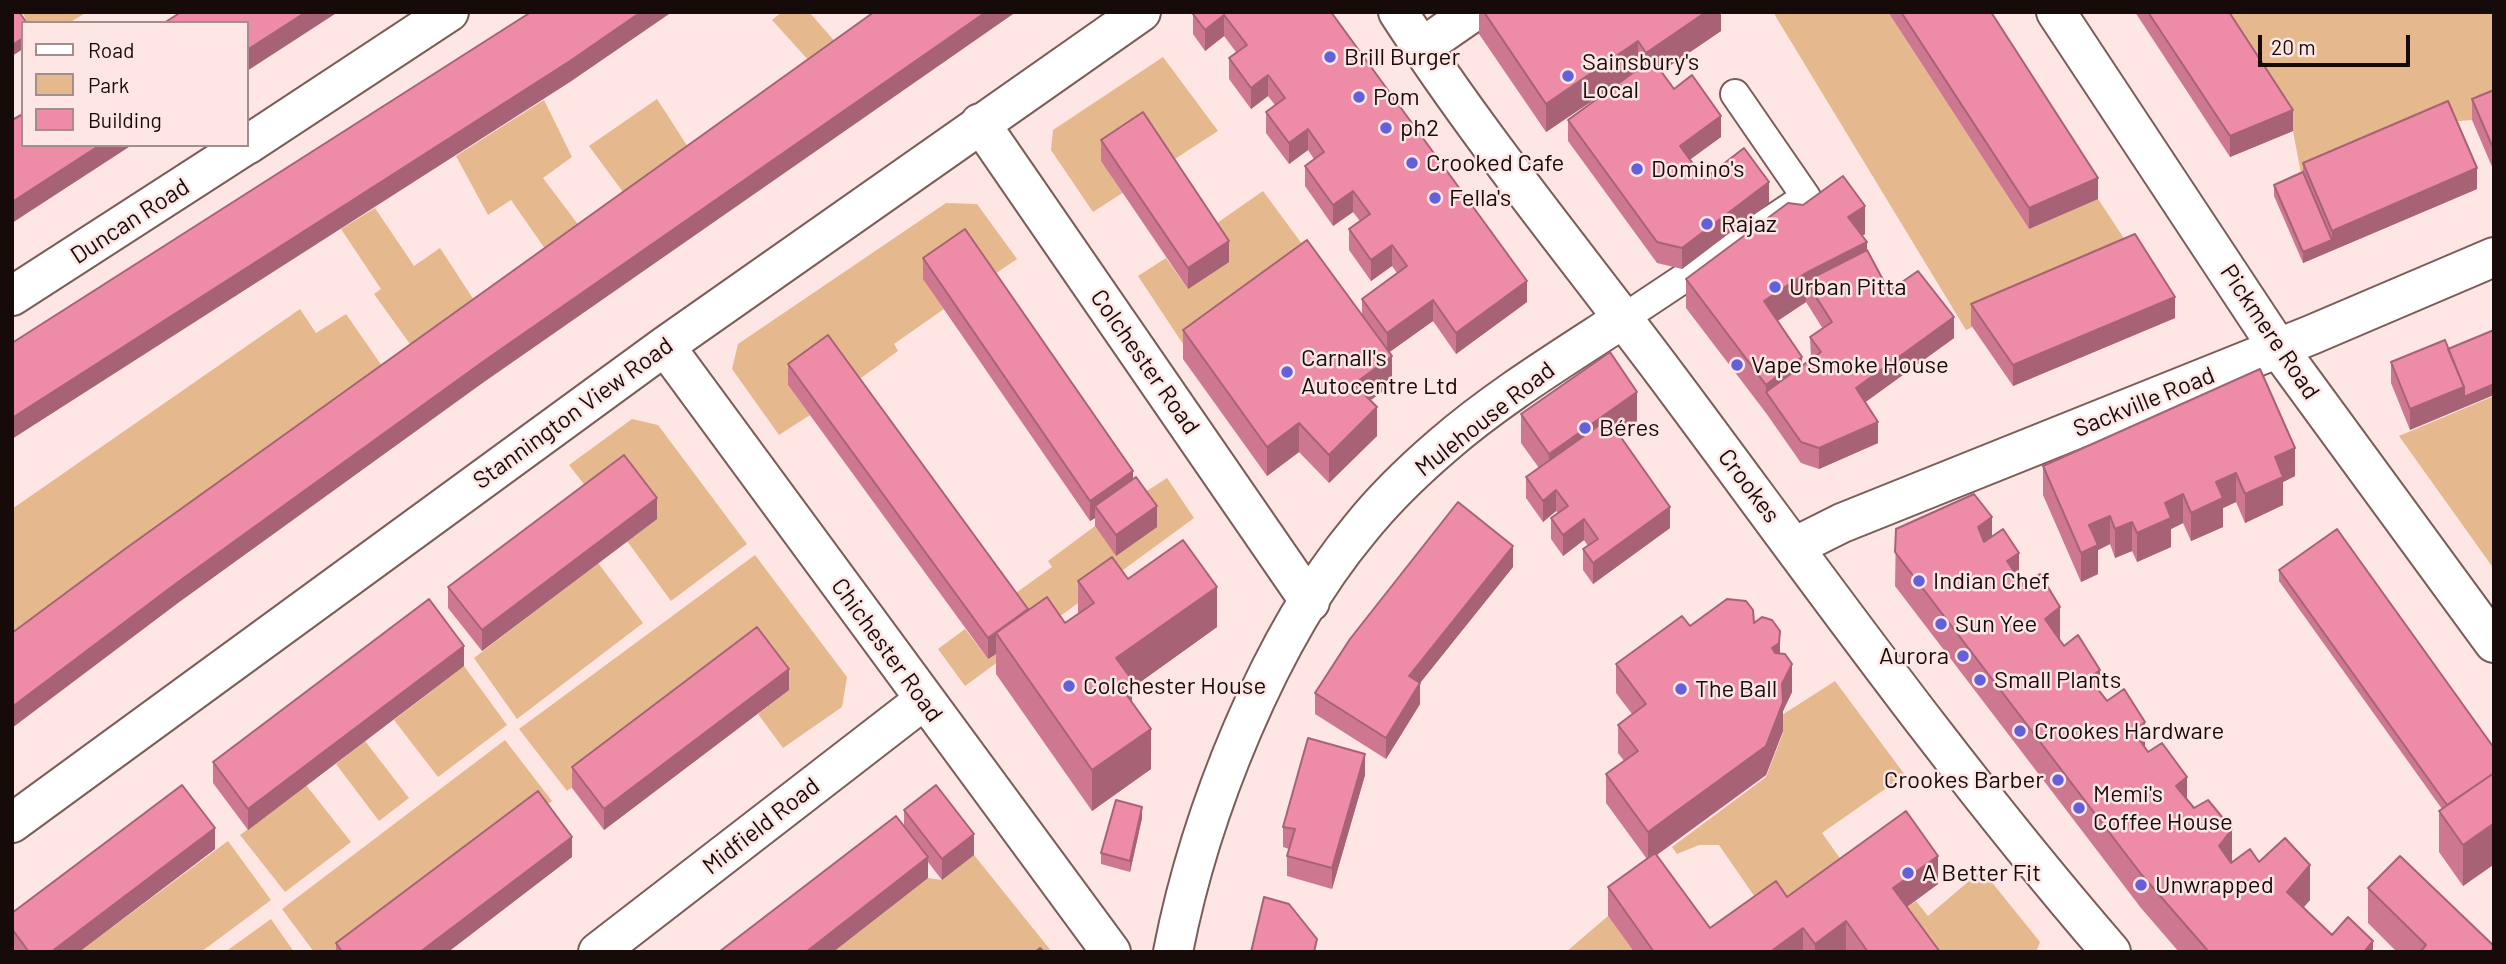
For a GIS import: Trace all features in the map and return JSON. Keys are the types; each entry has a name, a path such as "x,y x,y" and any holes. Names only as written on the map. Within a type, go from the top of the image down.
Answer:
{"street":[{"name":"Duncan Road","path":"248,144 449,12"},
{"name":"Stannington View Road","path":"12,823 665,346 1142,12"},
{"name":"Crookes","path":"1398,12 1421,48 1981,794 2111,952"},
{"path":"1421,48 1473,12"},
{"name":"Pickmere Road","path":"2056,12 2278,348 2494,643"},
{"name":"Colchester Road","path":"980,123 1310,601"},
{"name":"Duncan Road","path":"12,296 243,147"},
{"name":"Sackville Road","path":"1794,547 1855,518 2278,348 2494,257"},
{"name":"Mulehouse Road","path":"1173,952 1200,846 1225,778 1276,660 1310,601 1360,528 1443,445 1499,402 1624,318"},
{"name":"Chichester Road","path":"665,346 1111,952"},
{"name":"Midfield Road","path":"598,952 924,700"}],"lane":[{"path":"1624,318 1806,197 1735,94"}],"green space":[{"path":"22,12 87,12 72,21 27,21"},
{"path":"782,12 809,12 846,54 820,73 772,20"},
{"path":"1773,12 1888,12 2029,229 2098,199 2135,255 1966,330"},
{"path":"2216,12 2494,12 2494,111 2472,120 2448,122 2303,184 2293,131"},
{"path":"1163,57 1218,131 1093,212 1051,150 1053,130"},
{"path":"657,99 697,161 634,207 589,146"},
{"path":"544,100 572,157 543,178 589,239 555,263 511,200 488,215 456,156"},
{"path":"1263,191 1316,263 1189,353 1138,276 1166,258 1188,289 1207,230"},
{"path":"946,203 977,204 1017,259 986,280 924,279 944,309 894,344 898,351 850,386 788,385 810,415 779,435 732,369 738,344"},
{"path":"375,208 414,266 440,248 483,314 420,358 374,294 381,289 341,229"},
{"path":"300,309 316,333 346,314 391,379 12,654 12,509"},
{"path":"2494,396 2494,569 2399,436"},
{"path":"632,419 658,425 747,544 671,601 627,541 656,519 594,497 569,465"},
{"path":"1167,478 1194,518 965,686 938,649 965,629 988,659 1006,600 1052,567 1048,561 1095,526 1116,555 1156,527 1136,498"},
{"path":"755,555 847,677 842,707 783,748 758,714 789,690 603,765 567,791 519,729"},
{"path":"598,563 643,623 517,719 474,658"},
{"path":"464,666 507,725 438,777 394,720"},
{"path":"1835,681 1905,775 1822,833 1854,878 1768,916 1719,845 1699,845 1677,854 1672,847 1766,777 1783,733 1782,715"},
{"path":"505,740 552,801 353,952 314,952 282,909"},
{"path":"365,741 409,798 379,821 336,764"},
{"path":"306,785 351,842 285,892 240,835"},
{"path":"228,841 271,900 201,952 79,952"},
{"path":"974,855 1052,952 832,952 928,878 942,880"},
{"path":"1982,870 2040,942 2036,952 1919,952 1893,917 1916,901 1928,916"},
{"path":"1608,916 1634,952 1566,952"},
{"path":"271,919 294,952 225,952 232,947"}],"building":[{"path":"12,12 19,12 26,21 21,21 21,39 12,45"},
{"path":"181,12 306,12 248,49 248,21 167,21"},
{"path":"531,12 641,12 570,61 12,418 12,343"},
{"path":"874,12 986,12 484,361 178,582 12,707 12,633 125,549"},
{"path":"1331,12 1527,281 1456,333 1433,300 1387,333 1362,299 1407,266 1392,245 1371,260 1349,229 1370,214 1353,191 1333,205 1305,166 1324,152 1308,129 1289,143 1266,112 1285,98 1268,75 1251,88 1229,58 1247,45 1224,15 1205,30 1193,14"},
{"path":"1484,12 1706,12 1646,53 1638,41 1546,104"},
{"path":"1901,12 1991,12 2098,178 2029,208"},
{"path":"2148,12 2229,12 2293,110 2230,136"},
{"path":"1652,59 1674,89 1692,75 1721,116 1680,146 1704,179 1744,148 1769,182 1682,248 1657,242 1568,120"},
{"path":"2494,90 2494,147 2493,148 2472,99"},
{"path":"2448,101 2477,168 2332,231 2303,163"},
{"path":"1143,112 1229,241 1188,268 1101,140"},
{"path":"21,115 21,147 97,147 12,202 12,120"},
{"path":"2303,172 2332,240 2303,252 2274,185"},
{"path":"1843,176 1865,206 1848,217 1867,242 1806,273 1764,301 1802,357 1766,385 1686,279 1788,203 1803,205"},
{"path":"965,229 1133,471 1090,501 923,258"},
{"path":"2135,234 2175,297 2013,365 1971,304"},
{"name":"Carnall's Autocentre Ltd","path":"1307,240 1392,356 1354,384 1377,407 1329,455 1299,423 1267,447 1183,330"},
{"path":"1867,250 1889,291 1918,271 1954,317 1856,388 1878,422 1819,448 1801,442 1766,392 1821,352 1810,337 1832,322 1806,281"},
{"path":"2494,330 2494,384 2464,397 2464,387 2448,349"},
{"path":"828,335 1028,609 988,638 788,364"},
{"path":"2445,340 2464,387 2410,409 2391,362"},
{"path":"1610,352 1637,392 1549,454 1521,414"},
{"path":"2260,369 2295,448 2275,457 2283,477 2245,494 2236,473 2216,482 2223,498 2191,513 2183,494 2165,503 2171,518 2137,533 2132,522 2115,529 2110,516 2089,525 2098,545 2081,553 2043,466"},
{"path":"1608,419 1670,507 1593,563 1583,549 1598,539 1584,519 1563,535 1551,518 1568,506 1556,490 1543,501 1526,477"},
{"path":"624,455 657,498 482,630 448,587"},
{"path":"1136,477 1157,506 1116,535 1095,506"},
{"path":"1974,494 1992,517 1978,527 1984,542 2003,529 2019,553 2007,561 2024,586 2040,574 2060,607 2045,619 2064,646 2078,635 2100,670 2089,678 2107,701 2124,689 2145,722 2134,732 2148,752 2162,743 2187,777 2176,786 2194,808 2208,800 2232,829 2219,846 2231,863 2250,849 2259,862 2285,838 2310,865 2287,892 2332,935 2348,917 2373,941 2364,952 2209,952 2141,874 1895,552 1896,529"},
{"path":"1458,502 1513,546 1409,676 1420,683 1386,738 1315,693 1350,639"},
{"path":"2337,529 2494,748 2494,773 2447,805 2279,570"},
{"path":"1183,540 1217,587 1116,658 1132,680 1121,687 1151,729 1092,770 996,633 1047,597 1065,623 1094,603 1078,581 1112,557 1128,579"},
{"path":"429,599 464,646 248,809 213,762"},
{"path":"1727,599 1746,601 1753,610 1754,623 1762,617 1772,620 1780,631 1779,643 1772,648 1775,653 1785,654 1792,664 1782,684 1783,702 1766,746 1648,832 1606,774 1638,751 1618,725 1646,704 1616,664 1682,616 1690,626"},
{"path":"757,627 789,669 604,809 572,767"},
{"path":"1308,738 1365,754 1332,868 1287,856 1295,829 1283,827"},
{"path":"2494,773 2494,825 2463,845 2439,811"},
{"path":"182,785 215,828 51,952 29,952 12,929 12,913"},
{"path":"936,785 974,834 942,859 904,810"},
{"path":"538,791 572,837 420,952 342,952 336,943"},
{"path":"1116,800 1142,807 1130,861 1101,853"},
{"path":"1906,811 1938,856 1893,888 1940,952 1868,952 1846,921 1815,944 1803,928 1770,952 1654,952 1608,887 1655,853 1710,928 1776,881 1787,897"},
{"path":"896,816 928,857 806,952 719,952"},
{"path":"2400,856 2494,946 2490,952 2420,952 2426,945 2368,888"},
{"path":"1264,897 1289,904 1317,939 1314,952 1251,952"}],"place":[{"name":"Brill Burger","path":"1330,57"},
{"name":"Sainsbury's Local","path":"1568,76"},
{"name":"Pom","path":"1359,97"},
{"name":"ph2","path":"1386,128"},
{"name":"Crooked Cafe","path":"1412,163"},
{"name":"Domino's","path":"1637,169"},
{"name":"Fella's","path":"1435,198"},
{"name":"Rajaz","path":"1707,224"},
{"name":"Urban Pitta","path":"1775,287"},
{"name":"Vape Smoke House","path":"1737,365"},
{"name":"Carnall's Autocentre Ltd","path":"1287,372"},
{"name":"Béres","path":"1585,428"},
{"name":"Indian Chef","path":"1919,581"},
{"name":"Sun Yee","path":"1941,624"},
{"name":"Aurora","path":"1963,656"},
{"name":"Small Plants","path":"1980,680"},
{"name":"Colchester House","path":"1069,686"},
{"name":"The Ball","path":"1681,689"},
{"name":"Crookes Hardware","path":"2020,731"},
{"name":"Crookes Barber","path":"2058,780"},
{"name":"Memi's Coffee House","path":"2079,808"},
{"name":"A Better Fit","path":"1908,873"},
{"name":"Unwrapped","path":"2141,885"}]}
